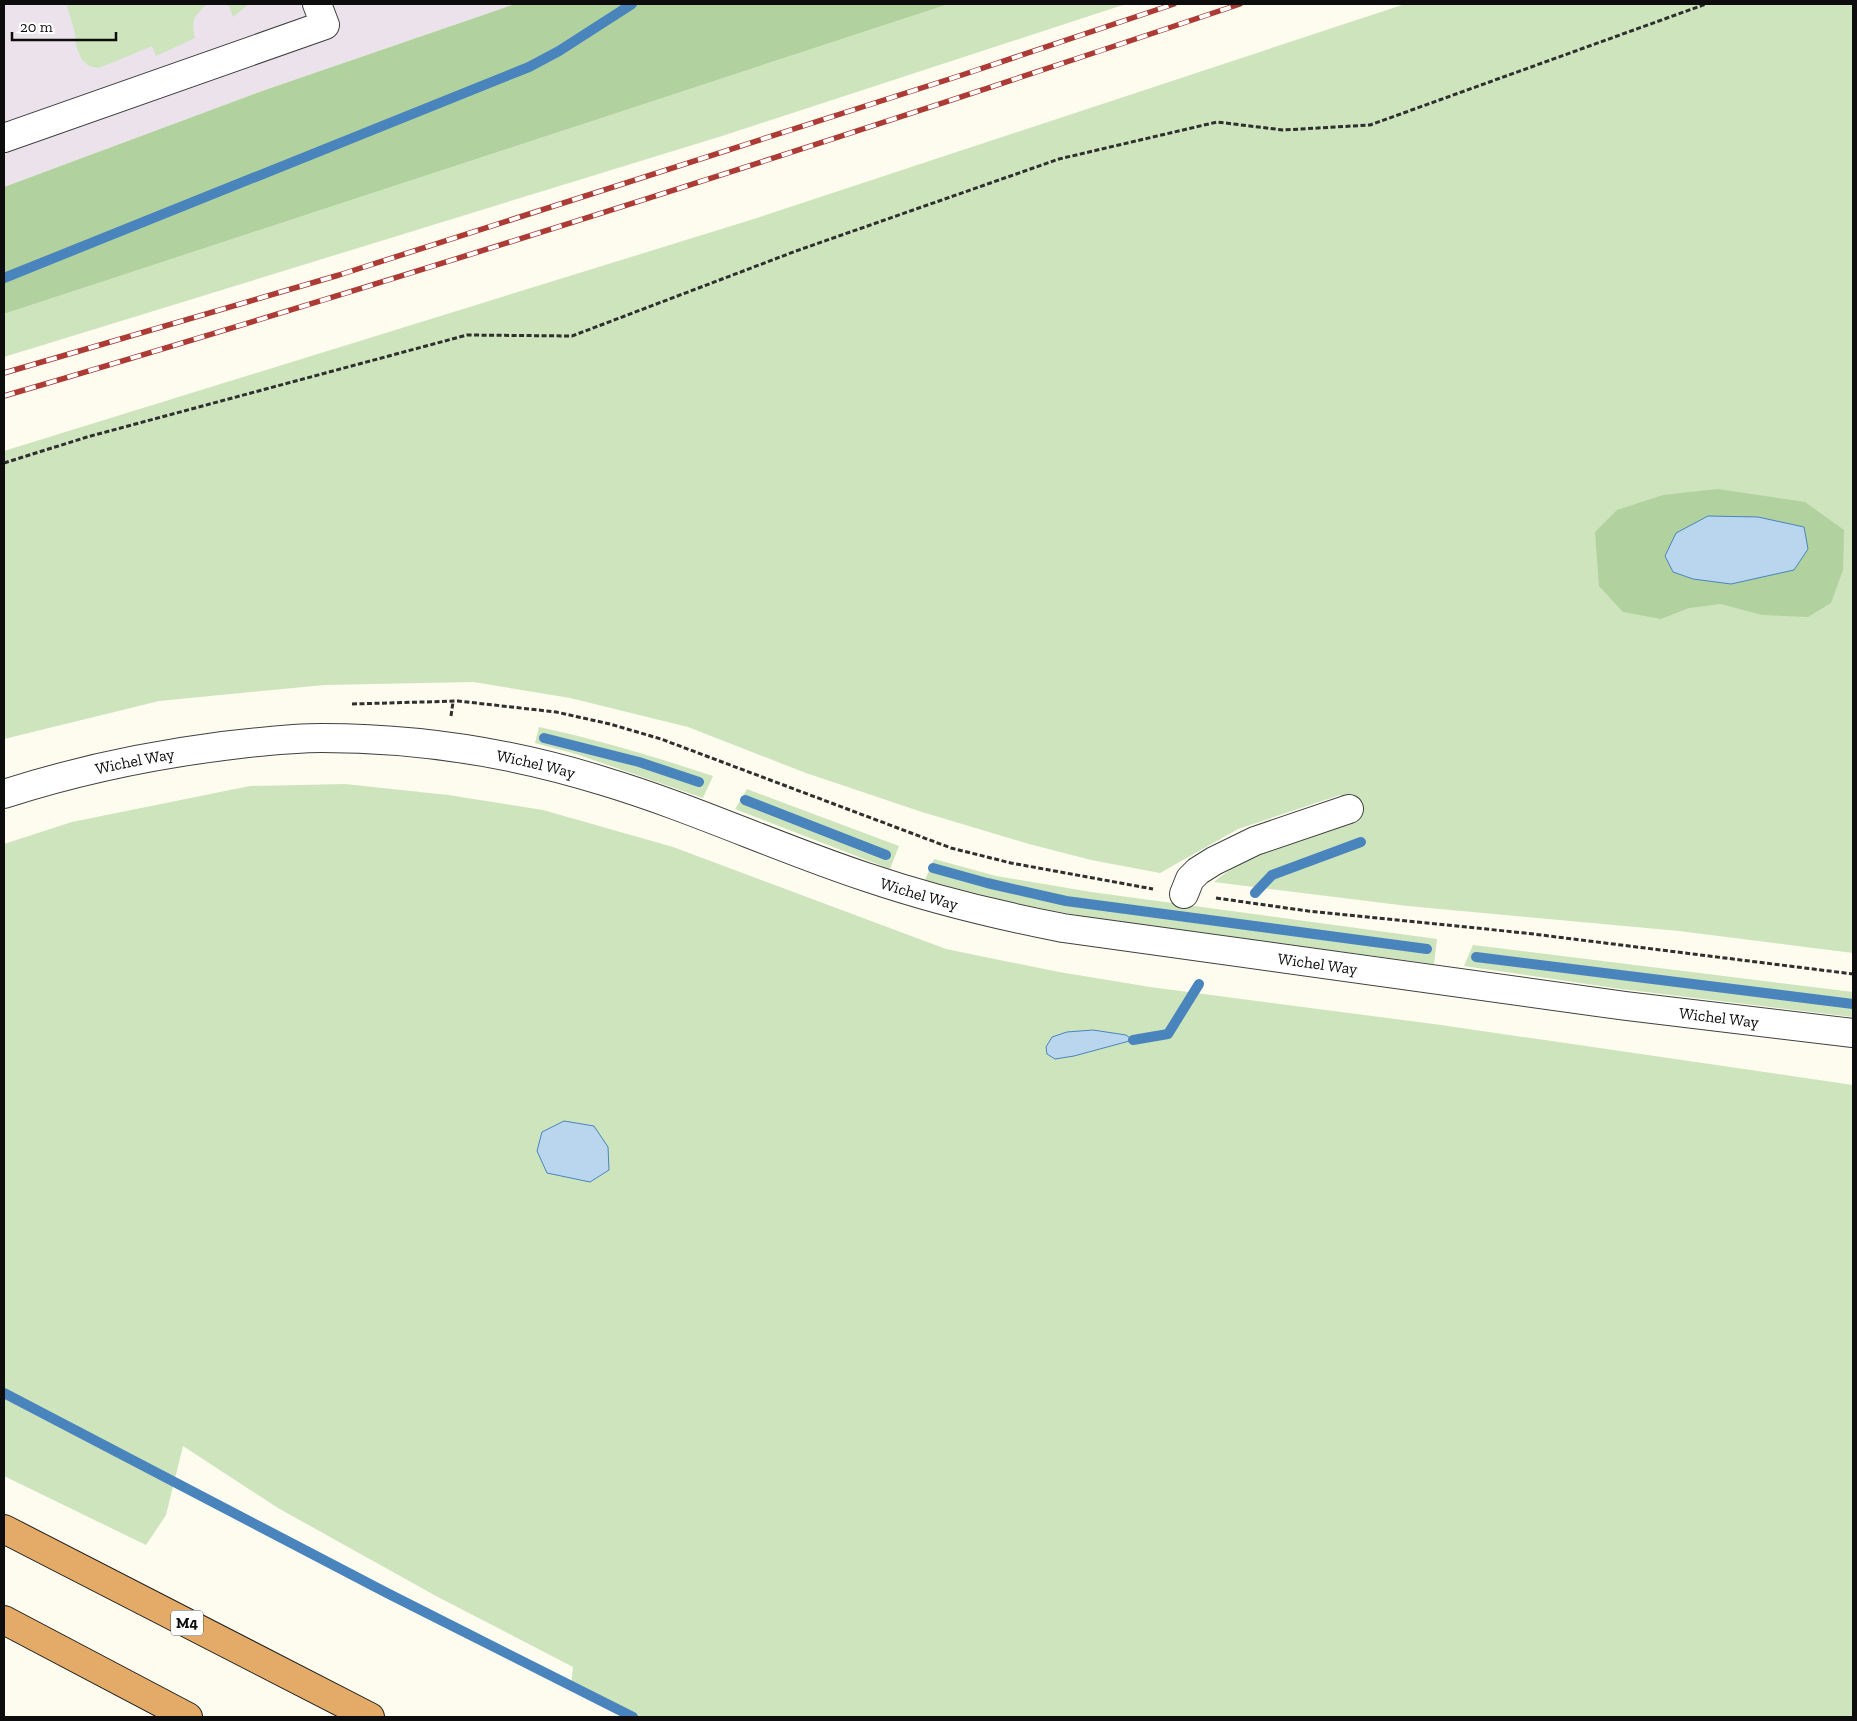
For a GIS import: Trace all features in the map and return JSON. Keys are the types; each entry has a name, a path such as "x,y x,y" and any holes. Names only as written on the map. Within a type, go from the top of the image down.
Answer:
{"highway":[{"name":"M4","path":"4,1529 370,1717"},
{"path":"4,1620 188,1717"}],"street":[{"path":"4,138 321,14"},
{"name":"Wichel Way","path":"4,794 95,767 164,753 245,743 318,738 370,739 420,744 541,764 604,781 663,801 864,877 948,903 1007,917 1063,928 1626,1006 1853,1033"},
{"path":"1184,894 1190,879 1198,871 1214,862 1255,841 1349,809"}],"path":[{"path":"4,463 87,437 467,335 572,336 796,251 1059,159 1217,122 1283,130 1370,125 1706,4"},
{"path":"346,705 458,701 556,712 610,724 661,739 951,848 1011,863 1184,894 1308,911 1525,933 1853,974"}],"shaded area":[{"path":"4,4 515,4 262,91 4,187"}],"green space":[{"path":"73,4 207,4 193,22 195,38 156,56 152,46 99,68 89,66 82,60 76,46 75,33 67,6"},
{"path":"228,4 249,4 233,17"},
{"path":"515,4 949,4 4,314 4,187 262,91"},
{"path":"949,4 1126,4 722,136 4,357 4,314"},
{"path":"1405,4 1853,4 1853,953 1679,931 1408,906 1214,882 1235,867 1349,809 1340,795 1238,829 1160,873 1091,860 1029,844 922,812 806,773 688,727 570,698 473,682 324,685 159,701 4,739 4,451 757,218"},
{"path":"1718,489 1805,502 1844,530 1843,570 1831,603 1808,617 1762,615 1721,604 1689,608 1661,619 1623,612 1599,586 1595,532 1617,510 1663,495"},
{"path":"539,727 627,749 713,776 703,798 576,754 535,743"},
{"path":"345,784 448,795 543,810 673,847 946,949 1059,972 1150,987 1441,1025 1853,1085 1853,1717 633,1717 571,1685 573,1667 436,1596 278,1508 183,1446 166,1515 146,1545 4,1476 4,844 72,822 250,786"},
{"path":"747,789 899,846 890,869 735,809"},
{"path":"934,859 996,876 1091,892 1437,939 1434,964 1093,918 1018,904 925,880"},
{"path":"1473,945 1853,992 1853,1017 1621,989 1464,966"}],"water":[{"path":"1708,516 1758,517 1804,527 1808,549 1794,570 1731,584 1693,579 1673,572 1665,556 1676,533"},
{"path":"1093,1030 1126,1035 1133,1040 1074,1056 1055,1059 1047,1054 1046,1047 1052,1037 1067,1032"},
{"path":"564,1121 594,1126 608,1147 609,1170 590,1182 547,1173 537,1151 542,1132"}],"waterway":[{"path":"4,278 529,67 559,51 632,4"},
{"path":"544,738 639,762 699,782"},
{"path":"745,800 886,855"},
{"path":"1255,893 1272,875 1361,842"},
{"path":"933,868 987,883 1066,901 1427,949"},
{"path":"1476,957 1853,1004"},
{"path":"1133,1040 1168,1034 1199,984"},
{"path":"4,1393 387,1593 633,1717"}],"railway":[{"path":"4,373 339,275 962,75 1174,4"},
{"path":"4,396 315,303 624,206 1240,4"}]}
